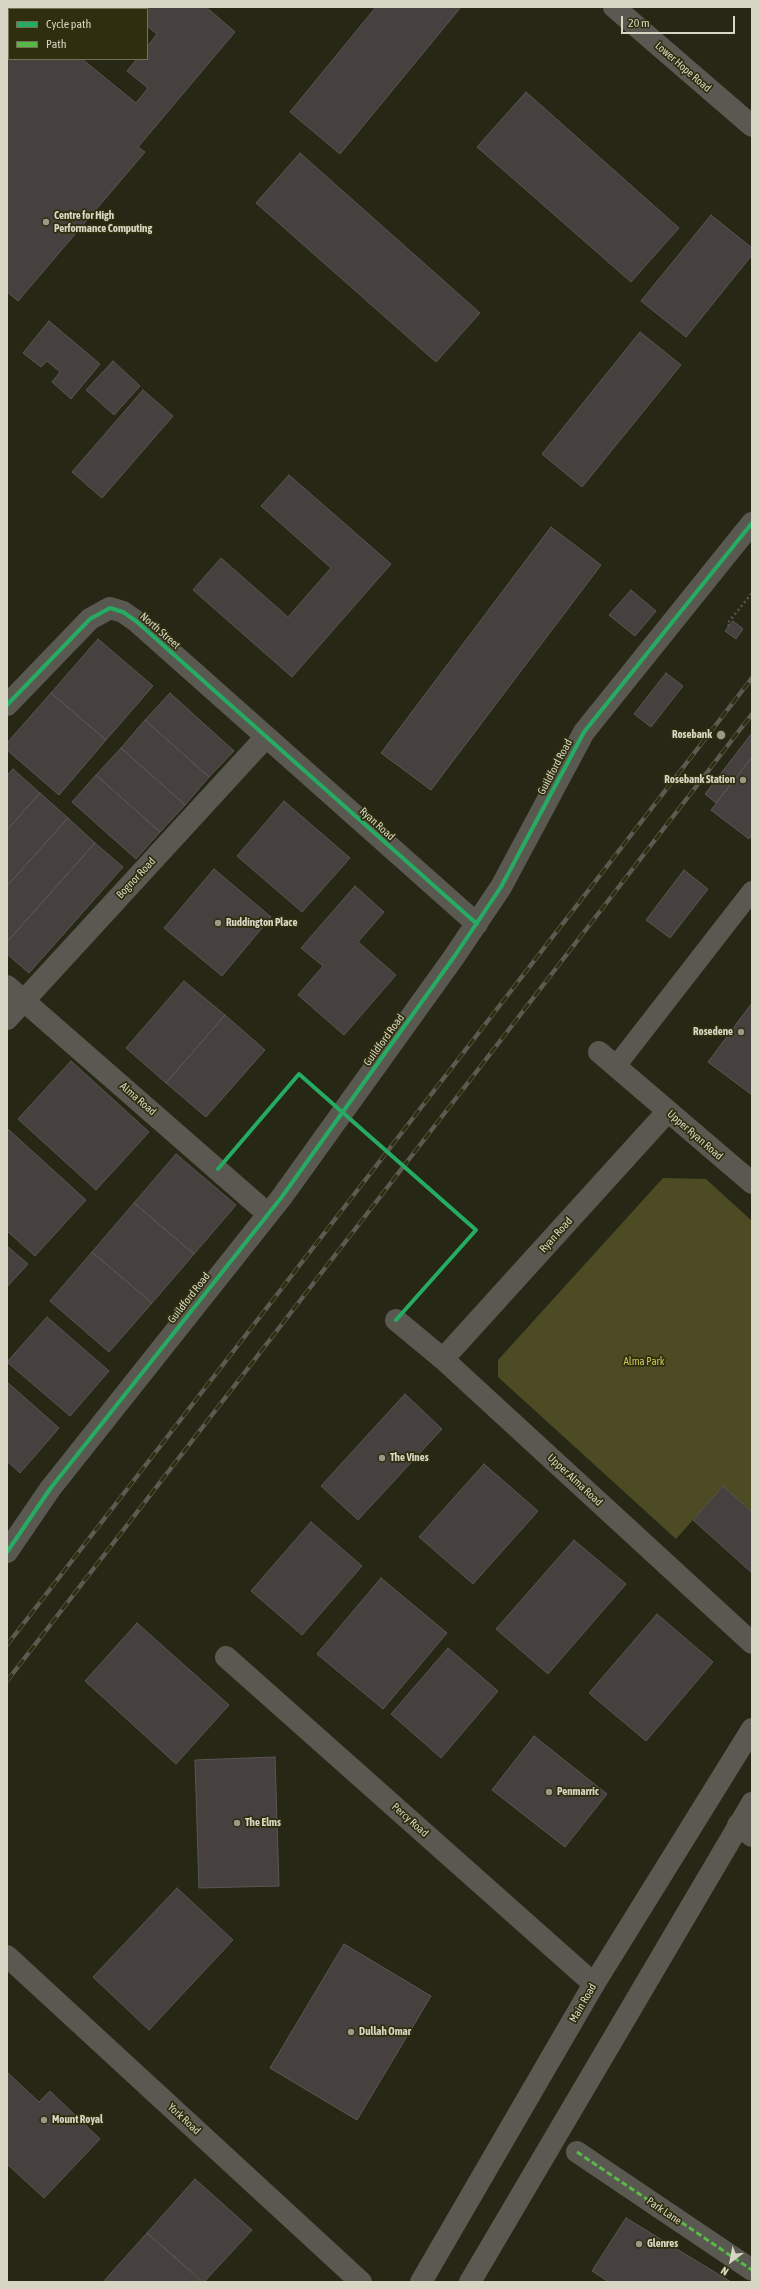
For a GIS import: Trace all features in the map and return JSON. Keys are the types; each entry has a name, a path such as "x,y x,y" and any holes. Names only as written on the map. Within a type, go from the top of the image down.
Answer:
{"main road":[{"name":"Main Road","path":"421,2282 594,1984 752,1729"},
{"path":"470,2282 745,1830 752,1803"}],"street":[{"name":"Lower Hope Road","path":"614,7 752,126"},
{"name":"Guildford Road","path":"7,1552 50,1489 268,1214 477,924 501,887 584,732 752,523"},
{"name":"North Street","path":"7,706 90,619 110,608 123,612 136,621 266,737"},
{"name":"Ryan Road","path":"266,737 477,924"},
{"name":"Bognor Road","path":"7,1019 266,737"},
{"name":"Alma Road","path":"7,986 268,1214"},
{"path":"599,1052 616,1066"},
{"name":"Upper Ryan Road","path":"616,1066 752,1183"},
{"name":"Ryan Road","path":"443,1359 668,1111"},
{"name":"Upper Alma Road","path":"396,1320 443,1359 752,1643"},
{"name":"Percy Road","path":"226,1657 594,1984"},
{"name":"York Road","path":"7,1956 361,2282"},
{"name":"Park Lane","path":"577,2152 752,2270"}],"lane":[{"path":"616,1066 752,891"}],"path":[{"path":"729,626 727,624 752,593"}],"green space":[{"name":"Alma Park","path":"663,1178 706,1179 752,1221 752,1512 723,1486 676,1539 498,1377 498,1360"}],"building":[{"path":"30,7 92,7 91,8 29,8"},
{"name":"Centre for High Performance Computing","path":"123,7 206,7 235,32 138,147 145,152 18,301 7,292 7,42 8,41 8,60 83,60 136,103 148,88 127,71 136,60 148,60 148,46 157,34 148,27 148,8"},
{"path":"376,7 461,7 340,154 290,112"},
{"path":"526,92 679,228 631,282 477,147"},
{"path":"300,153 480,313 436,362 256,203"},
{"path":"711,215 752,248 752,255 686,337 641,301"},
{"path":"49,321 100,364 71,399 52,382 60,372 47,361 41,367 23,353"},
{"path":"640,332 681,365 582,487 542,454"},
{"path":"113,361 140,386 114,415 86,390"},
{"path":"143,390 173,416 102,498 72,472"},
{"path":"289,475 391,564 292,677 193,590 221,558 288,617 331,568 261,506"},
{"path":"551,527 601,565 431,790 381,753"},
{"path":"631,590 656,611 635,636 609,615"},
{"path":"733,621 743,629 736,639 725,631"},
{"path":"98,639 153,686 106,740 51,693"},
{"path":"666,673 683,686 651,727 634,714"},
{"path":"51,693 106,740 59,795 7,750 7,743"},
{"path":"170,693 234,751 209,777 145,720"},
{"path":"145,720 209,777 185,805 121,748"},
{"path":"752,733 752,757 716,803 705,794"},
{"path":"121,748 185,805 160,832 96,775"},
{"name":"Rosebank Station","path":"752,757 752,834 749,839 711,810"},
{"path":"13,769 40,793 7,830 7,775"},
{"path":"96,775 160,832 136,859 72,802"},
{"path":"40,793 68,818 7,886 7,830"},
{"path":"284,801 350,858 302,912 237,856"},
{"path":"68,818 95,843 7,942 7,886"},
{"path":"95,843 123,867 29,973 7,954 7,942"},
{"name":"Ruddington Place","path":"214,869 271,917 222,976 164,928"},
{"path":"684,870 708,889 670,938 646,920"},
{"path":"355,886 384,912 358,942 396,975 344,1035 298,995 323,966 301,948"},
{"path":"184,981 225,1015 166,1083 126,1048"},
{"name":"Rosedene","path":"752,1003 752,1095 708,1062"},
{"path":"225,1015 265,1050 206,1117 166,1083"},
{"path":"71,1061 149,1132 96,1190 18,1119"},
{"path":"9,1130 86,1200 35,1256 7,1231 7,1132"},
{"path":"176,1154 236,1205 194,1254 134,1203"},
{"path":"134,1203 194,1254 152,1303 92,1252"},
{"path":"7,1246 28,1264 7,1287"},
{"path":"92,1252 152,1303 109,1352 50,1301"},
{"path":"47,1317 109,1371 70,1416 7,1362"},
{"path":"7,1382 59,1428 20,1473 7,1461"},
{"name":"The Vines","path":"405,1394 442,1429 358,1520 321,1486"},
{"path":"484,1464 538,1511 473,1584 419,1537"},
{"path":"723,1486 752,1512 752,1573 693,1520"},
{"path":"311,1522 362,1566 302,1635 251,1591"},
{"path":"574,1540 626,1584 548,1674 496,1629"},
{"path":"381,1578 447,1633 383,1709 317,1654"},
{"path":"657,1614 713,1662 646,1741 589,1693"},
{"path":"137,1623 229,1705 176,1764 85,1681"},
{"path":"448,1648 498,1691 441,1758 391,1714"},
{"name":"Penmarric","path":"534,1736 607,1794 565,1847 492,1790"},
{"name":"The Elms","path":"275,1757 279,1886 199,1888 195,1760"},
{"path":"177,1888 233,1940 149,2030 93,1977"},
{"name":"Dullah Omar","path":"344,1944 431,1996 357,2120 270,2068"},
{"name":"Mount Royal","path":"7,2072 39,2102 50,2091 100,2139 44,2198 7,2164"},
{"path":"195,2179 252,2230 204,2282 147,2233"},
{"name":"Glenres","path":"626,2218 731,2282 609,2282 592,2271"},
{"path":"147,2233 202,2282 103,2282"}],"railway":[{"path":"7,1645 752,678"},
{"path":"7,1681 752,714"}],"marked path":[{"path":"577,2152 752,2270"}],"cycle path":[{"path":"7,1552 50,1489 281,1198 454,957 501,887 584,732 752,523"},
{"path":"7,705 90,619 110,608 123,612 136,621 477,924"},
{"path":"218,1169 299,1074 476,1230 396,1320"}],"place":[{"name":"Centre for High Performance Computing","path":"46,222"},
{"name":"Rosebank","path":"721,735"},
{"name":"Rosebank Station","path":"743,780"},
{"name":"Ruddington Place","path":"218,923"},
{"name":"Rosedene","path":"741,1032"},
{"name":"The Vines","path":"382,1458"},
{"name":"Penmarric","path":"549,1792"},
{"name":"The Elms","path":"237,1823"},
{"name":"Dullah Omar","path":"351,2032"},
{"name":"Mount Royal","path":"44,2120"},
{"name":"Glenres","path":"639,2244"}]}
